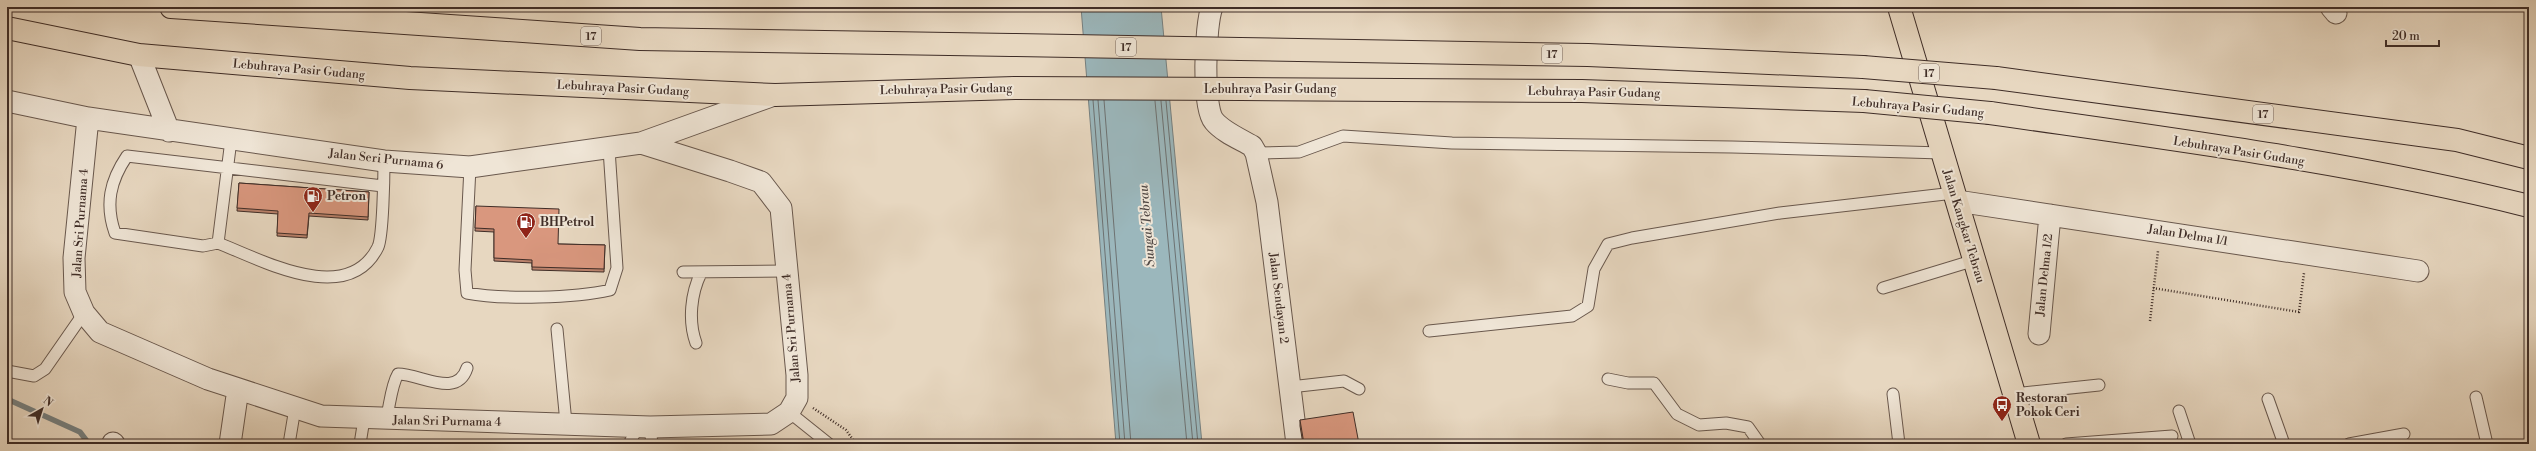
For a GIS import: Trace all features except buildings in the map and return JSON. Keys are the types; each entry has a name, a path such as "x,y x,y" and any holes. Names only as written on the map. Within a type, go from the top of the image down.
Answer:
{"main road":[{"name":"17","path":"171,7 640,39 1588,55 1863,67 1996,78 2457,140 2529,158"},
{"name":"Jalan Kangkar Tebrau","path":"1899,7 2029,444"},
{"name":"Lebuhraya Pasir Gudang","path":"7,28 139,55 410,78 775,94 1015,88 1582,91 1864,101 1990,113 2227,148 2464,190 2529,206"}],"street":[{"path":"1212,7 1205,67 1209,114 1215,122 1252,146 1256,153"},
{"path":"139,55 169,131"},
{"path":"641,143 775,94"},
{"name":"Jalan Seri Purnama 6","path":"7,101 88,118 230,140 384,161 470,167 609,149 641,143 761,182"},
{"name":"Jalan Sri Purnama 4","path":"88,118 74,258 76,292 84,313 100,332 208,379 320,416 386,420 566,423 642,435 771,424 793,405 797,375 780,208 761,182"},
{"name":"Jalan Sendayan 2","path":"1256,153 1267,202 1297,444"},
{"name":"Jalan Delma 1/1","path":"1956,197 2050,215 2418,272"},
{"name":"Jalan Delma 1/2","path":"2039,334 2050,215"},
{"path":"230,444 238,389"}],"lane":[{"path":"1256,153 1299,152 1343,136 1452,143 1942,153"},
{"path":"218,243 228,168 230,140"},
{"path":"470,167 465,270 467,293 486,297 593,294 610,290 617,268 609,149"},
{"path":"383,186 127,156 115,173 108,213 115,233 203,246 218,243 293,273 329,278 362,268 378,246 383,186 384,161"},
{"path":"1429,331 1572,316 1588,306 1594,269 1608,244 1632,238 1780,213 1956,197"},
{"path":"1883,288 1975,260"},
{"path":"683,272 786,271"},
{"path":"696,343 692,325 694,287 701,273"},
{"path":"7,371 34,376 45,369 84,313"},
{"path":"557,329 566,423"},
{"path":"386,420 391,403 394,382 398,374 411,374 447,384 456,383 464,377 467,368"},
{"path":"1608,379 1628,383 1654,383 1677,414 1699,425 1726,423 1748,427 1760,444"},
{"path":"1290,387 1344,381 1359,389"},
{"path":"2014,394 2099,385"},
{"path":"1893,394 1899,444"},
{"path":"2476,397 2487,444"},
{"path":"2268,399 2284,444"},
{"path":"793,405 829,444"},
{"path":"289,444 295,408"},
{"path":"2179,411 2190,444"},
{"path":"360,444 364,419"},
{"path":"2349,444 2404,434"},
{"path":"2066,444 2172,436"}],"path":[{"path":"2150,321 2160,231"},
{"path":"2153,288 2299,312 2306,254"},
{"path":"793,405 846,430 856,444"}],"water":[{"name":"Sungai Tebrau","path":"1081,7 1161,7 1202,444 1116,444"}],"waterway":[{"path":"7,399 80,432 89,444"}],"place":[{"name":"Petron","path":"313,213"},
{"name":"BHPetrol","path":"526,239"},
{"name":"Restoran Pokok Ceri","path":"2002,422"}]}
